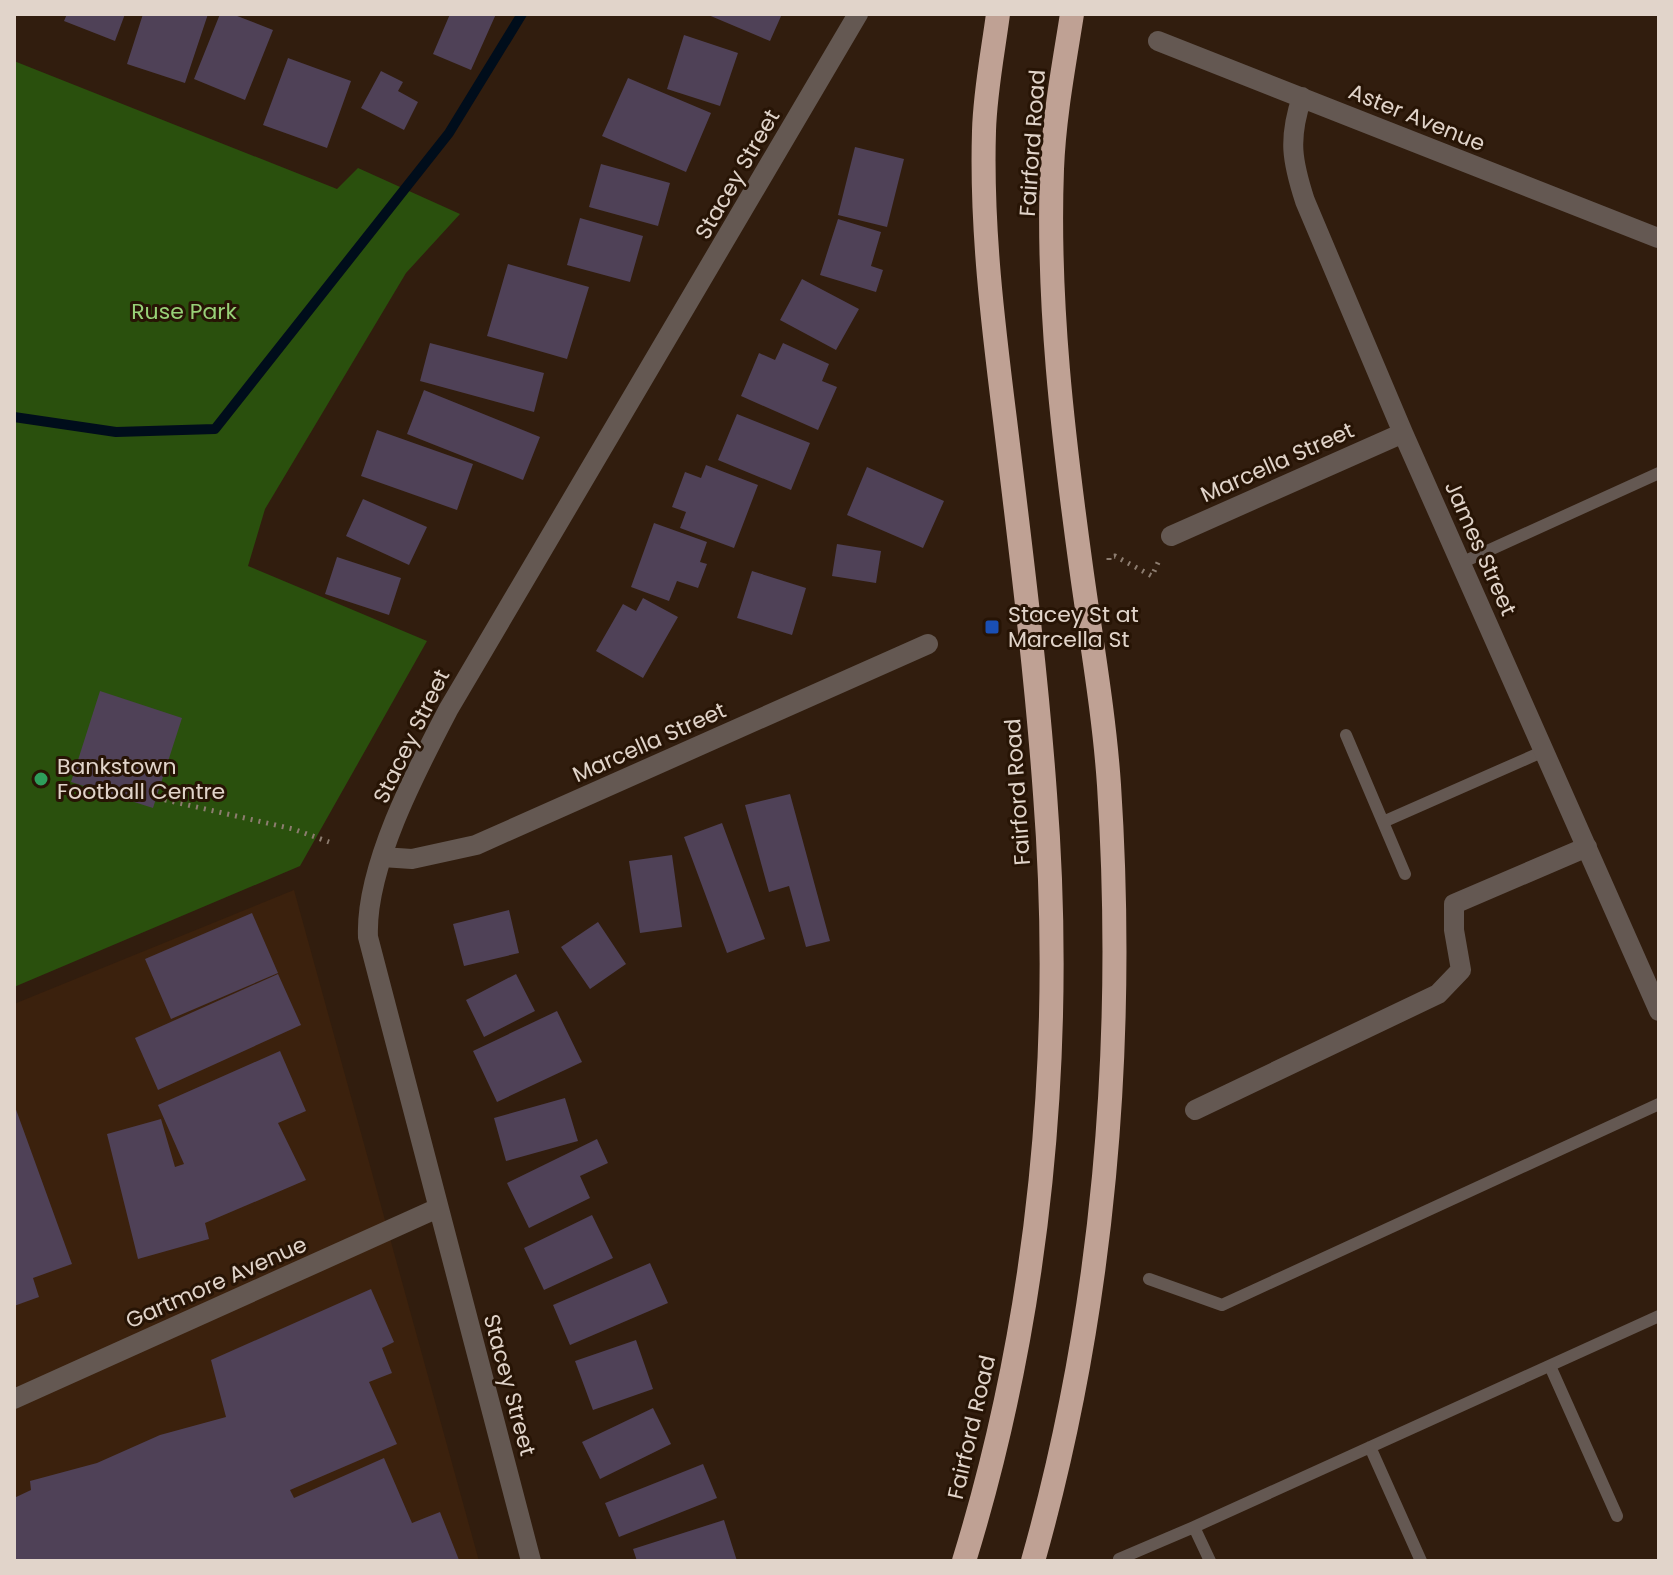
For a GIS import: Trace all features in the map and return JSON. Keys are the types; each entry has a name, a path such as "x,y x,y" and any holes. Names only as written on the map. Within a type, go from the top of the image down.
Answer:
{"highway":[{"name":"Fairford Road","path":"964,1561 1004,1410 1021,1318 1045,1124 1051,1013 1046,795 988,269 984,128 998,14"},
{"name":"Fairford Road","path":"1033,1561 1060,1453 1086,1320 1110,1117 1114,1002 1109,783 1068,459 1054,305 1052,166 1072,14"}],"street":[{"name":"Stacey Street","path":"531,1561 368,937 370,904 382,857 430,744 469,672 858,14"},
{"name":"Aster Avenue","path":"1158,41 1658,238"},
{"name":"James Street","path":"1302,97 1293,131 1294,167 1305,201 1403,433 1659,1011"},
{"name":"Marcella Street","path":"1171,536 1403,433"},
{"name":"Marcella Street","path":"382,857 412,859 476,845 928,644"},
{"path":"1195,1110 1438,994 1461,970 1454,930 1454,904 1587,847"},
{"name":"Gartmore Avenue","path":"14,1399 438,1208"}],"lane":[{"path":"1461,563 1659,473"},
{"path":"1346,735 1405,874"},
{"path":"1383,822 1544,751"},
{"path":"1149,1279 1222,1305 1659,1104"},
{"path":"1119,1559 1659,1316"},
{"path":"1550,1366 1617,1516"},
{"path":"1370,1447 1421,1561"},
{"path":"1194,1527 1210,1561"}],"path":[{"path":"1110,568 1109,557 1115,556 1152,576 1171,536"},
{"path":"157,798 293,829 329,842"}],"shaded area":[{"path":"294,890 479,1561 14,1561 14,1004"}],"green space":[{"name":"Ruse Park","path":"14,61 337,189 358,168 460,214 406,273 265,509 248,566 427,641 300,866 14,987"}],"building":[{"path":"67,14 125,14 115,41 64,21"},
{"path":"143,14 208,14 185,83 127,64"},
{"path":"220,14 232,14 273,30 245,100 194,79"},
{"path":"450,14 496,14 471,70 433,54"},
{"path":"706,14 782,14 770,41"},
{"path":"684,35 738,53 720,106 667,89"},
{"path":"288,58 351,81 327,148 263,125"},
{"path":"381,71 403,82 398,91 418,102 404,130 361,108"},
{"path":"628,78 711,113 686,172 602,136"},
{"path":"855,147 904,159 887,227 838,215"},
{"path":"601,164 670,183 658,226 589,207"},
{"path":"580,218 643,236 630,282 567,265"},
{"path":"838,219 881,232 871,266 883,270 876,292 820,275"},
{"path":"508,264 589,287 567,359 487,336"},
{"path":"802,279 859,309 836,350 780,320"},
{"path":"430,343 544,373 534,412 420,381"},
{"path":"783,343 829,364 822,381 837,387 818,430 741,396 759,353 775,360"},
{"path":"424,390 540,437 523,480 407,434"},
{"path":"737,414 810,443 791,490 718,460"},
{"path":"377,430 473,464 457,510 361,476"},
{"path":"706,465 758,485 734,548 680,528 686,512 672,507 685,472 701,478"},
{"path":"867,467 944,501 923,548 847,515"},
{"path":"363,499 427,527 409,565 346,536"},
{"path":"654,523 707,542 700,562 707,564 698,588 677,581 669,601 631,587"},
{"path":"837,544 881,551 876,583 832,576"},
{"path":"337,557 401,578 389,615 325,594"},
{"path":"752,571 806,588 792,635 737,618"},
{"path":"643,598 678,617 643,678 596,651 623,604 636,611"},
{"path":"100,691 182,718 153,808 71,782"},
{"path":"790,794 830,941 806,947 789,886 769,892 745,805"},
{"path":"722,823 765,939 727,953 684,837"},
{"path":"672,855 682,927 640,933 629,861"},
{"path":"509,910 519,953 464,966 453,924"},
{"path":"252,913 278,973 171,1019 145,959"},
{"path":"598,922 626,964 590,989 561,947"},
{"path":"278,974 301,1025 158,1090 135,1038"},
{"path":"516,974 535,1011 484,1037 466,1000"},
{"path":"557,1011 582,1062 497,1102 473,1051"},
{"path":"280,1051 306,1111 278,1123 306,1180 205,1223 209,1239 138,1259 107,1134 161,1119 175,1167 184,1164 158,1105"},
{"path":"565,1098 578,1141 506,1161 494,1118"},
{"path":"14,1104 72,1264 33,1278 39,1297 14,1306"},
{"path":"597,1139 608,1163 580,1176 590,1198 529,1228 507,1183"},
{"path":"592,1215 613,1258 544,1290 524,1248"},
{"path":"650,1263 668,1303 570,1345 553,1305"},
{"path":"371,1289 394,1342 382,1348 392,1373 369,1382 397,1444 290,1490 294,1498 384,1458 412,1523 440,1512 459,1560 14,1561 14,1498 31,1490 30,1481 97,1463 160,1435 226,1417 211,1360"},
{"path":"636,1340 653,1389 593,1410 575,1361"},
{"path":"653,1408 671,1444 600,1479 582,1442"},
{"path":"703,1464 717,1498 619,1537 605,1503"},
{"path":"724,1520 737,1561 637,1561 633,1549"}],"waterway":[{"path":"14,417 116,432 215,429 449,133 522,14"}],"place":[{"name":"Stacey St at Marcella St","path":"992,627"},
{"name":"Bankstown Football Centre","path":"41,779"}]}
